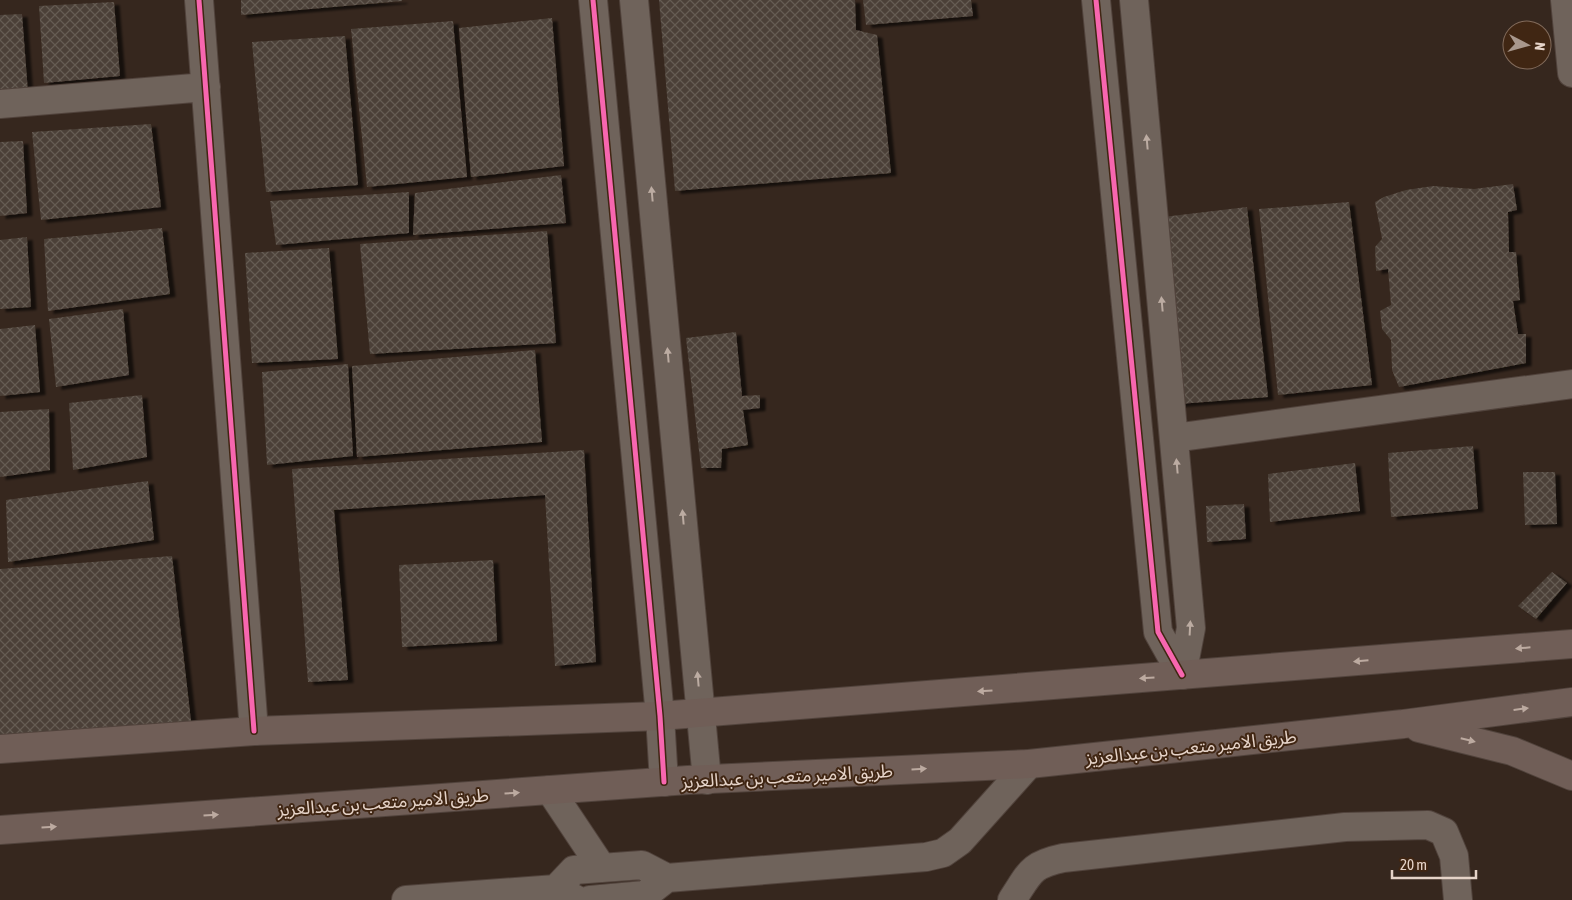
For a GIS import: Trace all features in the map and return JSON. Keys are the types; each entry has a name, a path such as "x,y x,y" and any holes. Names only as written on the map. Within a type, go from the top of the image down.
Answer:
{"main road":[{"path":"0,749 254,731 660,716 1572,644"},
{"name":"طريق الامير متعب بن عبدالعزيز","path":"0,830 664,782 1029,764 1403,724 1572,702"},
{"path":"1403,724 1512,751 1572,776"}],"street":[{"path":"200,0 254,731"},
{"path":"594,0 660,716 664,782"},
{"path":"634,0 706,780"},
{"path":"1096,0 1158,632 1182,675"},
{"path":"1134,0 1191,628 1182,675"},
{"path":"1565,0 1572,73"},
{"path":"1101,52 1138,49"},
{"path":"600,74 641,70"},
{"path":"0,104 206,87"},
{"path":"1174,438 1572,384"},
{"path":"611,899 644,895 667,878 926,857 943,853 960,841 1029,764"},
{"path":"550,790 602,868"},
{"path":"1012,900 1031,871 1044,862 1063,858 1344,827 1428,825 1444,832 1454,856 1458,900"},
{"path":"406,900 566,895 574,870 642,865 667,878"}],"building":[{"path":"241,0 402,0 402,1 241,15"},
{"path":"659,0 855,0 856,30 877,35 891,173 675,191"},
{"path":"863,0 971,0 973,16 866,25"},
{"path":"114,2 120,76 44,83 39,6"},
{"path":"22,14 28,93 0,96 0,15"},
{"path":"552,18 564,166 471,177 459,28"},
{"path":"453,21 467,177 367,187 351,29"},
{"path":"345,36 358,185 266,192 252,42"},
{"path":"151,124 161,207 41,220 32,132"},
{"path":"23,141 27,213 0,216 0,142"},
{"path":"561,175 566,223 413,235 415,193"},
{"path":"1513,184 1517,210 1508,212 1509,252 1516,252 1520,300 1513,301 1518,334 1526,334 1526,363 1399,387 1392,370 1391,340 1382,329 1380,311 1391,305 1388,269 1376,271 1375,247 1382,239 1375,202 1406,190 1433,186 1474,189"},
{"path":"409,192 409,233 276,245 270,201"},
{"path":"1349,202 1372,385 1278,395 1259,209"},
{"path":"1247,207 1268,397 1179,404 1163,217"},
{"path":"162,228 170,294 48,311 44,239"},
{"path":"547,231 556,343 370,354 360,244"},
{"path":"27,237 31,307 0,309 0,240"},
{"path":"329,248 338,359 252,363 245,253"},
{"path":"123,309 129,375 56,387 49,319"},
{"path":"35,325 40,392 0,396 0,329"},
{"path":"736,332 742,396 760,395 760,408 743,410 748,445 722,449 721,468 701,468 686,338"},
{"path":"535,350 542,442 357,457 352,366"},
{"path":"348,364 353,456 267,465 262,372"},
{"path":"142,395 147,457 73,470 69,403"},
{"path":"49,409 50,470 0,477 0,412"},
{"path":"1473,446 1478,509 1391,517 1388,453"},
{"path":"584,450 596,662 555,666 545,495 334,510 348,680 308,682 292,469"},
{"path":"1355,463 1360,511 1270,522 1268,474"},
{"path":"1523,472 1555,472 1557,524 1525,525"},
{"path":"148,481 154,540 8,562 6,500"},
{"path":"1244,504 1246,539 1207,542 1206,506"},
{"path":"172,556 191,721 0,740 0,569"},
{"path":"493,560 497,641 402,647 399,565"},
{"path":"1552,572 1567,583 1536,619 1518,606"}],"cycle path":[{"path":"199,0 254,731"},
{"path":"593,0 660,716 664,782"},
{"path":"1096,0 1158,632 1182,675"}]}
